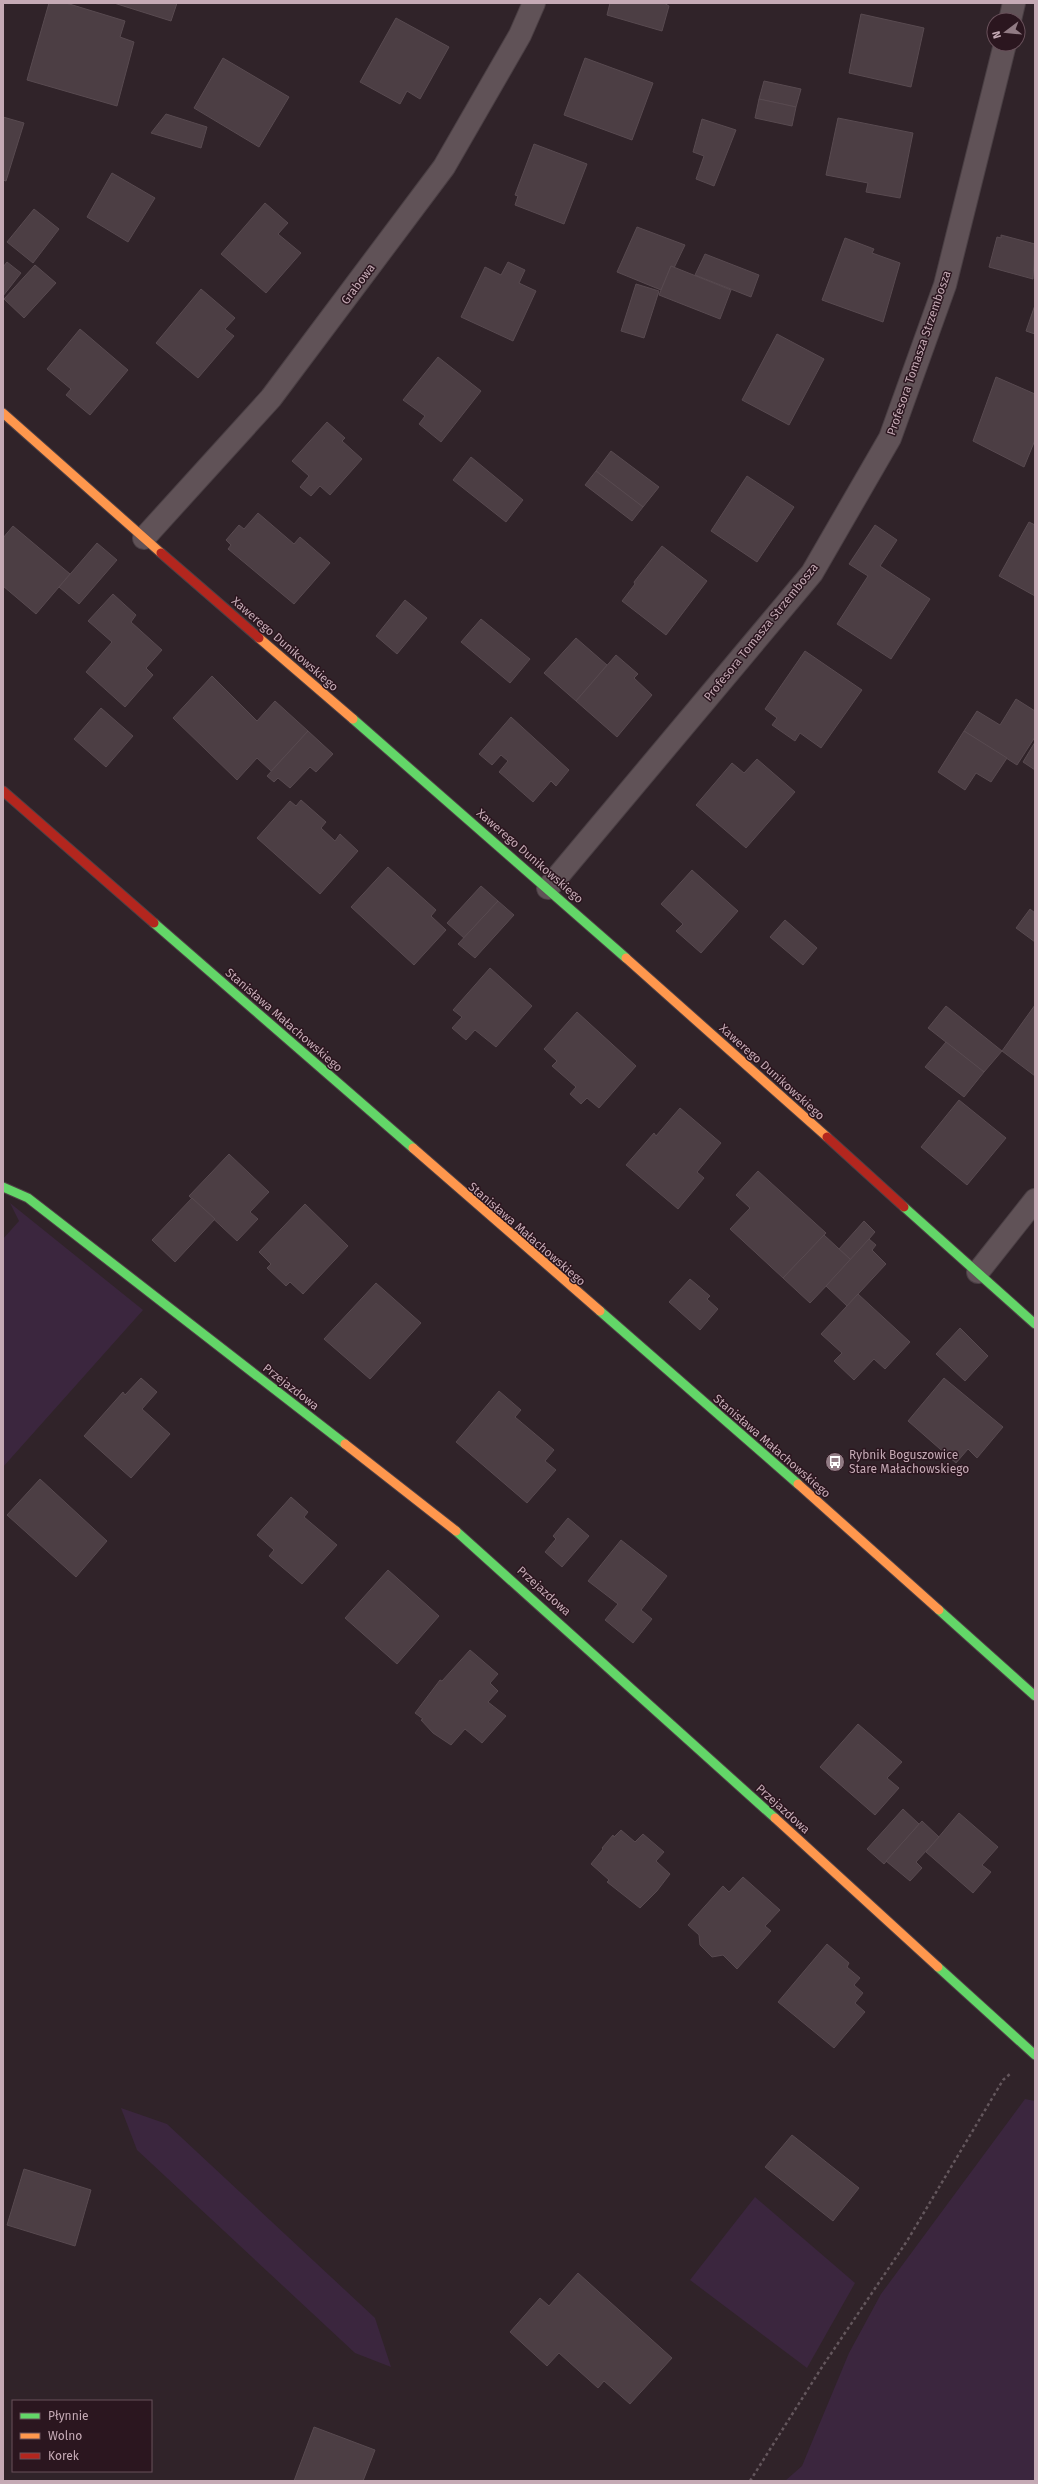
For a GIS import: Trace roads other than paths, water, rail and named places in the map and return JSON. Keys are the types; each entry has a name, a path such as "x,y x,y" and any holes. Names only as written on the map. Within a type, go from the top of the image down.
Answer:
{"street":[{"name":"Grabowa","path":"144,538 271,398 435,179 520,35 534,3"},
{"name":"Profesora Tomasza Strzembosza","path":"548,888 812,573 890,438 945,285 1003,52"},
{"name":"Xawerego Dunikowskiego","path":"3,413 144,538 548,888 1035,1324"},
{"name":"Stanisława Małachowskiego","path":"3,791 798,1484 1035,1696"},
{"name":"Przejazdowa","path":"3,1187 28,1198 473,1544 1033,2053"},
{"path":"978,1272 1035,1200"}],"place":[{"name":"Rybnik Boguszowice Stare Małachowskiego","path":"835,1462"}]}
